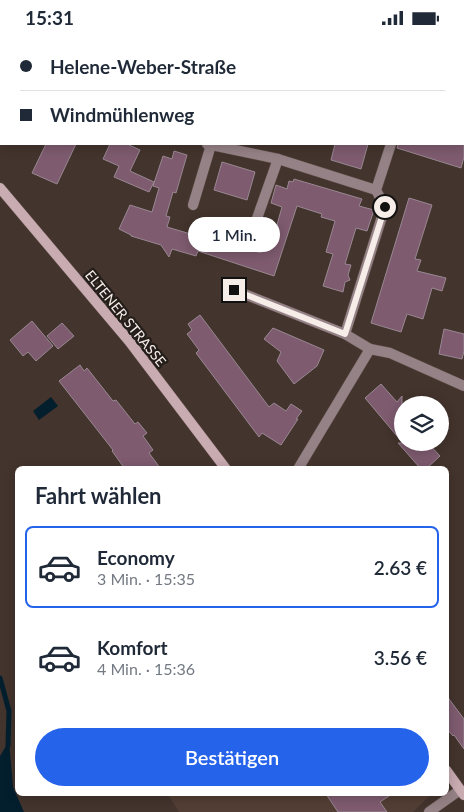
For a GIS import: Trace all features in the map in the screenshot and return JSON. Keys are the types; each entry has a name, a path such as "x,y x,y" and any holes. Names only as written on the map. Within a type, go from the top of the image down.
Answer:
{"main road":[{"name":"ELTENER STRASSE","path":"0,188 129,341 224,466"},
{"path":"449,774 462,793"}],"street":[{"path":"193,205 209,145 278,159 376,190 385,207 345,334"},
{"path":"376,190 392,145"},
{"path":"256,224 278,159"},
{"path":"234,290 345,334 370,349 390,353 464,386"},
{"path":"300,466 370,349"},
{"path":"429,812 462,793"}],"shaded area":[{"path":"169,796 429,796 413,812 179,812"}],"water":[{"path":"51,397 58,406 39,420 33,411"},
{"path":"9,741 13,787 15,796 17,796 24,812 0,812 0,756"}],"building":[{"path":"46,145 76,145 57,184 32,173"},
{"path":"110,145 129,145 140,150 130,171 154,182 149,192 114,177 119,166 103,159"},
{"path":"335,145 368,145 361,169 331,160"},
{"path":"398,145 464,145 464,157 461,168 397,148"},
{"path":"174,151 187,155 176,193 173,192 166,216 170,217 167,227 194,235 195,233 202,235 204,229 234,238 232,244 261,253 264,244 271,246 282,207 271,203 276,185 287,189 289,181 293,182 294,179 362,199 359,206 374,210 367,231 356,228 345,264 351,265 348,275 350,280 345,282 343,292 323,286 333,254 326,252 335,221 321,217 322,214 297,206 274,276 198,251 196,256 172,249 169,257 161,245 131,236 119,229 130,205 152,212 159,188 153,186 163,156 172,159"},
{"path":"222,162 255,172 247,200 214,190"},
{"path":"409,198 432,205 415,259 421,260 417,271 446,278 442,291 432,288 423,319 407,314 401,332 371,323"},
{"path":"200,315 269,407 274,403 286,411 291,404 302,411 281,445 262,433 259,437 196,353 199,350 187,334 192,330 188,324"},
{"path":"32,321 53,346 36,361 28,352 23,356 10,340"},
{"path":"62,323 74,336 58,349 47,336"},
{"path":"273,328 324,350 317,366 294,384 277,361 281,352 264,339"},
{"path":"444,329 464,334 462,359 439,354"},
{"path":"80,365 84,371 87,368 113,401 116,400 135,424 138,422 147,433 143,436 153,450 149,453 159,466 123,466 113,450 59,381"},
{"path":"381,384 394,399 394,432 365,398"},
{"path":"405,451 435,451 440,456 429,466 418,466"},
{"path":"449,699 464,719 464,749 449,731"},
{"path":"327,796 389,796 380,802 387,812 338,812"}],"waterway":[{"path":"0,678 9,711 8,746"}],"route":[{"path":"234,290 345,334 385,207"}]}
